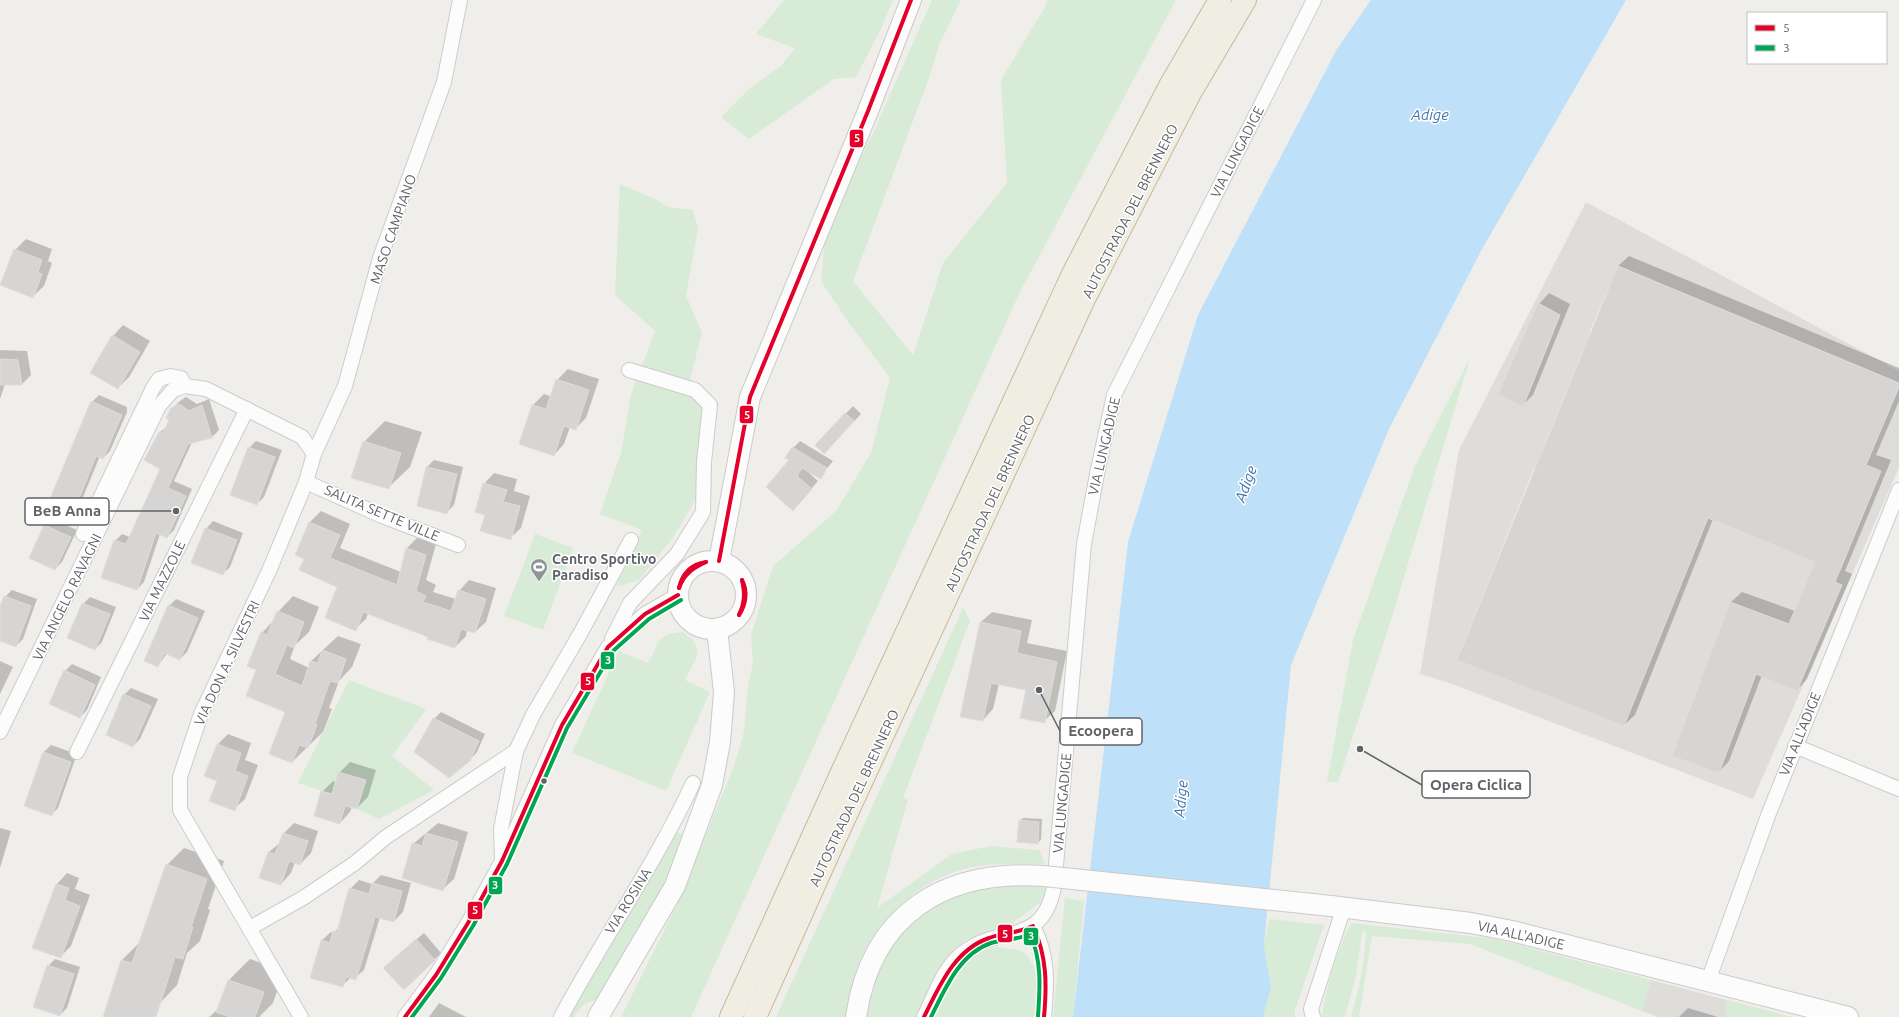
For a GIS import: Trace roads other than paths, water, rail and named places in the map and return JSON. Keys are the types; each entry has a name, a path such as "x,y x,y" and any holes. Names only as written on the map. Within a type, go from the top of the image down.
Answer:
{"highway":[{"name":"AUTOSTRADA DEL BRENNERO","path":"731,1017 853,748 1073,274 1170,86 1220,0"},
{"name":"AUTOSTRADA DEL BRENNERO","path":"755,1017 1084,299 1190,93 1245,0"}],"main road":[{"path":"719,561 750,397 868,111 911,0"},
{"path":"719,561 732,567 741,576 746,589 745,603 740,615 730,624 717,628 698,626 683,614 678,595 681,580 690,568 704,562 719,561"},
{"path":"598,1017 675,886 712,785 720,742 724,692 717,628"},
{"name":"VIA ALL'ADIGE","path":"856,1017 864,978 880,946 893,928 918,904 933,894 954,885 982,878 1021,874 1338,906 1470,923 1512,931 1848,1017"}],"street":[{"name":"MASO CAMPIANO","path":"314,454 345,386 380,258 444,82 460,0"},
{"name":"VIA LUNGADIGE","path":"1033,926 1047,911 1052,876 1084,544 1114,395 1314,0"},
{"path":"405,1017 453,949 502,861 562,725 608,647 630,603 677,554 703,512 704,462 710,405 695,390 629,370"},
{"name":"VIA ANGELO RAVAGNI","path":"83,534 153,388 159,379 171,376 181,378 186,386"},
{"name":"VIA ANGELO RAVAGNI","path":"0,732 159,406 173,390 186,386 206,389 302,437 314,454"},
{"name":"VIA MAZZOLE","path":"77,752 247,409"},
{"name":"VIA DON A. SILVESTRI","path":"301,1017 180,810 180,777 201,714 270,571 306,482 314,454"},
{"name":"SALITA SETTE VILLE","path":"306,482 382,516 458,545"},
{"name":"VIA ALL'ADIGE","path":"1708,981 1769,812 1899,490"},
{"path":"502,861 501,829 516,751 534,713 632,540"},
{"path":"608,647 645,614 678,595"},
{"path":"1795,746 1899,789"},
{"path":"250,928 303,898 355,863 386,836 516,751"},
{"name":"VIA ROSINA","path":"561,1017 602,943 658,853 693,783"},
{"path":"1312,1013 1338,906"},
{"path":"924,1017 946,971 957,958 969,948 986,939 1017,933 1033,926 1041,942 1045,957 1047,984 1044,1017"}],"water":[{"name":"Adige","path":"1371,0 1626,0 1481,251 1389,429 1291,665 1264,945 1271,987 1263,1017 1073,1017 1128,542 1198,315 1337,49"}],"place":[{"name":"BeB Anna","path":"176,511"},
{"name":"Centro Sportivo Paradiso","path":"539,582"},
{"name":"Ecoopera","path":"1039,690"},
{"name":"Opera Ciclica","path":"1360,749"}]}
